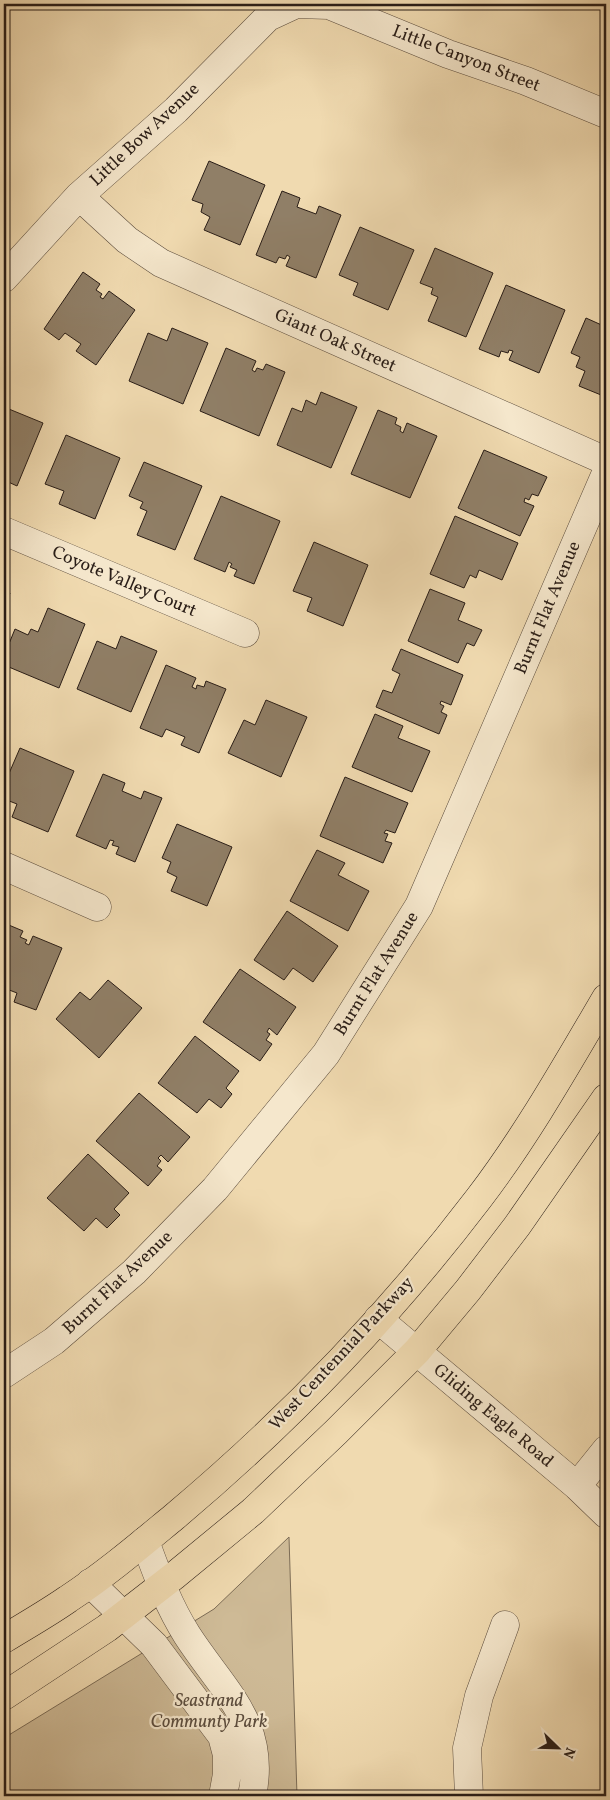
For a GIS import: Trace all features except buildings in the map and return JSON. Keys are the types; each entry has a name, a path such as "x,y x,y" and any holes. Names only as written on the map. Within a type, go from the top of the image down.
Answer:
{"main road":[{"name":"West Centennial Parkway","path":"4,1639 90,1583 145,1541 224,1474 299,1403 378,1319 421,1270 480,1197 553,1088 606,998"},
{"path":"4,1696 91,1639 161,1586 253,1511 336,1432 417,1351 468,1290 517,1226 606,1098"}],"street":[{"name":"Little Canyon Street","path":"296,4 328,5 448,54 526,81 606,114"},
{"name":"Little Bow Avenue","path":"4,278 79,196 176,110 268,17 296,4"},
{"name":"Giant Oak Street","path":"79,196 127,240 161,263 606,461"},
{"name":"Burnt Flat Avenue","path":"4,1374 54,1341 134,1272 216,1189 326,1054 419,906 606,473"},
{"name":"Coyote Valley Court","path":"4,531 245,634"},
{"path":"4,866 97,907"},
{"name":"Gliding Eagle Road","path":"378,1319 576,1486 606,1514"},
{"path":"576,1486 606,1450"},
{"path":"145,1541 161,1586 187,1636 240,1709 250,1735 255,1756 255,1782 252,1796"},
{"path":"90,1583 154,1646 222,1736 227,1755 227,1774 223,1796"},
{"path":"470,1796 467,1748 479,1696 505,1626"}],"green space":[{"name":"Seastrand Communty Park","path":"289,1537 297,1796 4,1796 4,1738 214,1609"}]}
